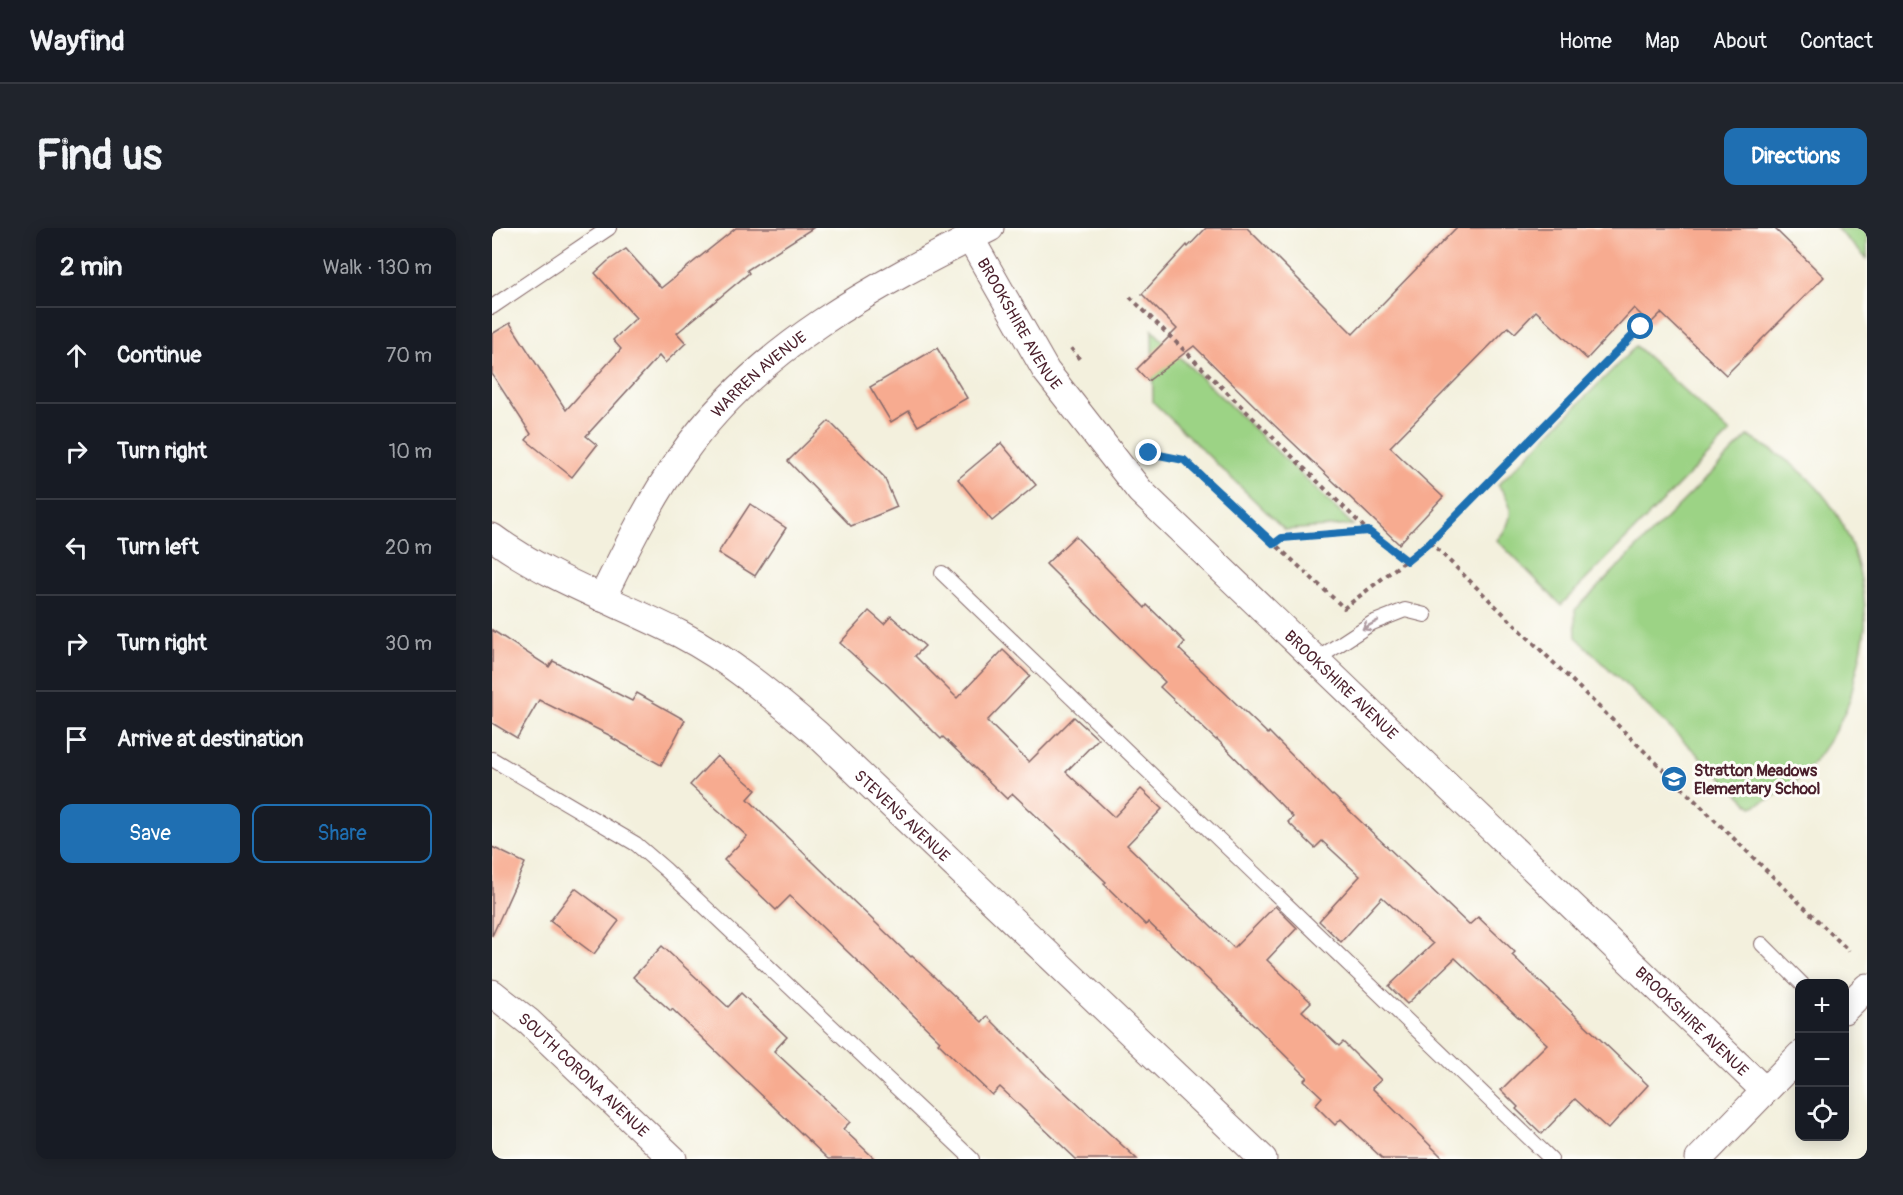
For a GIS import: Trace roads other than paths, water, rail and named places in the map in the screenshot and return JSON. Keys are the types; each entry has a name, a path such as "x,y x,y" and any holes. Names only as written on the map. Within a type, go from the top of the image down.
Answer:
{"street":[{"name":"WARREN AVENUE","path":"602,598 646,510 682,454 715,414 753,375 788,345 831,315 980,233"},
{"name":"BROOKSHIRE AVENUE","path":"980,233 1046,371 1140,491 1764,1090"},
{"name":"STEVENS AVENUE","path":"492,537 512,552 680,635 725,661 770,694 817,734 1263,1159"},
{"path":"1849,1006 1867,987"},
{"name":"SOUTH CORONA AVENUE","path":"492,993 529,1022 673,1159"},
{"path":"1699,1159 1795,1060"}],"lane":[{"path":"492,307 609,228"},
{"path":"942,573 1551,1159"},
{"path":"1317,659 1372,623 1405,610 1425,615"},
{"path":"492,759 636,844 972,1159"},
{"path":"1762,944 1797,979"}],"place":[{"name":"Stratton Meadows Elementary School","path":"1674,779"}]}
